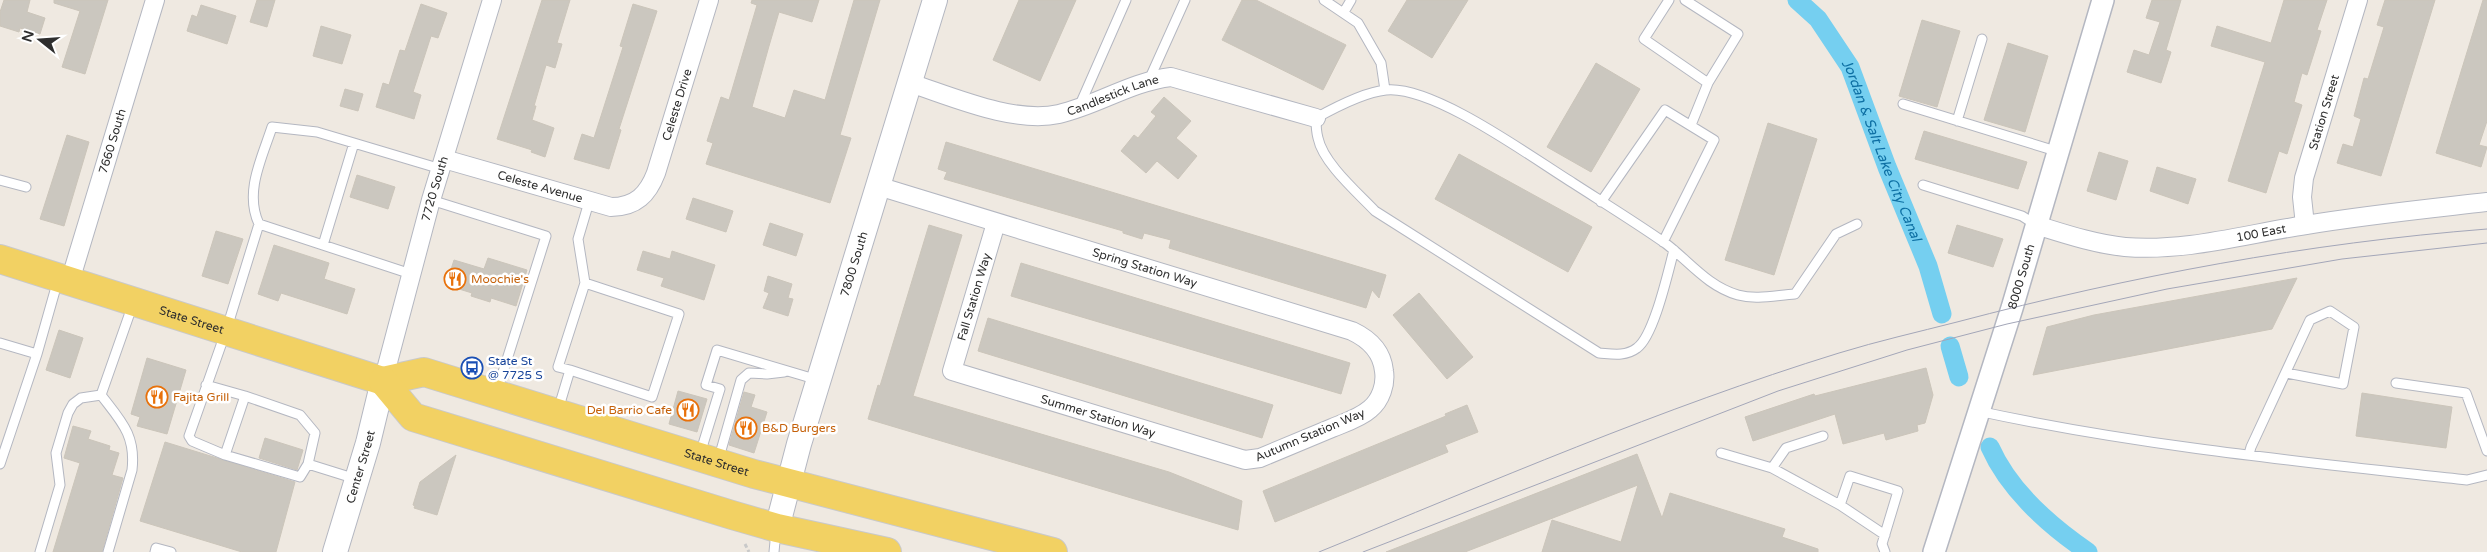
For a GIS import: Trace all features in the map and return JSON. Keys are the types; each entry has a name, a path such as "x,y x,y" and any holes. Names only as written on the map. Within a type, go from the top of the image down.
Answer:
{"main road":[{"name":"7800 South","path":"775,540 788,482 935,0"},
{"name":"State Street","path":"0,259 383,381 424,372 708,460 1053,552"},
{"name":"Center Street","path":"335,552 383,381"},
{"path":"383,381 414,417 623,483 775,540 887,552"}],"street":[{"name":"7660 South","path":"64,279 155,0"},
{"name":"7720 South","path":"383,381 431,200 492,0"},
{"name":"Celeste Drive","path":"635,202 644,195 656,172 709,0"},
{"name":"8000 South","path":"1934,552 2059,152 2103,0"},
{"name":"Station Street","path":"2305,225 2302,197 2304,178 2358,0"},
{"name":"Candlestick Lane","path":"910,83 1002,111 1040,117 1060,114 1149,80 1171,77 1316,118"},
{"name":"Celeste Avenue","path":"442,164 611,207 624,207 635,202"},
{"name":"Spring Station Way","path":"878,186 1352,331 1366,338 1377,349 1384,363 1385,378"},
{"name":"100 East","path":"2036,225 2094,242 2124,247 2155,248 2186,245 2305,225 2487,202"},
{"name":"Fall Station Way","path":"952,371 996,223"},
{"name":"Summer Station Way","path":"952,371 1245,460"},
{"name":"Autumn Station Way","path":"1245,460 1260,458 1354,419 1370,409 1380,396 1385,378"}],"lane":[{"path":"1078,107 1126,0"},
{"path":"1149,80 1185,0"},
{"path":"1324,0 1358,23 1380,63 1385,90"},
{"path":"1344,12 1351,0"},
{"path":"1669,0 1644,39 1708,83"},
{"path":"1685,0 1738,34 1708,83 1692,125"},
{"path":"1957,121 1982,39"},
{"path":"1674,250 1648,334 1637,348 1619,355 1599,353 1375,211 1352,188 1326,155 1318,139 1316,118 1332,109 1385,90 1412,92 1476,121 1663,242 1674,250 1698,274 1739,295 1762,297 1795,294 1836,234 1857,224"},
{"path":"1903,104 2059,152"},
{"path":"1601,202 1665,110 1692,125 1714,140 1663,242"},
{"path":"206,385 300,415 315,433 308,464 300,477 225,455 192,441 189,436 206,385 226,331 258,224 252,204 253,192 272,127 317,132 442,164"},
{"path":"323,245 354,143"},
{"path":"0,180 26,187"},
{"path":"1922,185 2022,216 2036,225"},
{"path":"431,200 546,236 497,394"},
{"path":"585,283 679,314 652,397 558,367 585,283 578,239 589,202"},
{"path":"258,224 411,274"},
{"path":"0,464 64,279"},
{"path":"101,395 134,302"},
{"path":"2249,454 2310,320 2330,311 2354,327 2343,384 2286,373"},
{"path":"0,343 37,354"},
{"path":"708,460 720,389 706,385 717,350 819,381"},
{"path":"557,413 570,370"},
{"path":"708,460 741,380 749,373 767,374 786,371"},
{"path":"2396,383 2466,393 2487,451"},
{"path":"40,552 60,485 56,453 68,413 73,404 81,398 101,395"},
{"path":"101,395 128,431 134,458 108,552"},
{"path":"225,455 245,396"},
{"path":"1977,411 2061,429 2249,454 2467,480 2487,475"},
{"path":"1772,468 1786,448 1823,436"},
{"path":"1721,453 1772,468 1840,505 1884,535"},
{"path":"308,464 357,479"},
{"path":"1840,505 1850,476 1898,491 1882,544 1885,552"},
{"path":"155,552 156,548 171,552"}],"path":[{"path":"746,544 748,552"}],"building":[{"path":"4,0 30,0 27,12 45,18 40,34 20,28 19,32 0,26 0,12"},
{"path":"54,0 108,0 85,74 62,67 80,11 54,3"},
{"path":"257,0 275,0 267,27 250,22"},
{"path":"542,0 570,0 557,43 562,44 555,68 546,65 534,106 536,106 532,120 554,128 545,157 531,152 532,150 497,139"},
{"path":"752,0 819,0 812,22 779,12 769,46 752,107 785,118 794,90 825,100 854,0 880,0 840,135 851,138 830,203 706,164 713,143 707,141 721,97 729,100 757,5 751,3"},
{"path":"1019,0 1076,0 1040,81 993,60"},
{"path":"1242,0 1256,0 1346,45 1323,90 1222,40"},
{"path":"1407,0 1468,0 1432,58 1388,31"},
{"path":"2152,0 2181,0 2166,50 2171,52 2161,83 2127,72 2134,50 2149,55 2160,22 2146,18"},
{"path":"2284,0 2327,0 2317,30 2321,31 2307,75 2302,73 2294,102 2302,105 2287,154 2279,151 2266,193 2228,181 2265,62 2211,46 2217,26 2271,43"},
{"path":"2385,0 2435,0 2381,176 2337,163 2343,144 2353,147 2361,119 2354,116 2364,78 2368,79 2384,27 2377,25"},
{"path":"2483,0 2487,0 2487,121 2479,145 2487,147 2481,167 2436,153"},
{"path":"421,4 447,13 438,38 431,36 413,92 421,95 414,119 376,107 383,83 389,85 400,50 405,51"},
{"path":"633,4 657,11 619,129 621,130 609,169 574,159 582,134 594,138 623,47 620,46"},
{"path":"201,5 236,16 227,44 187,31 192,15 197,17"},
{"path":"1922,20 1960,31 1937,107 1899,96"},
{"path":"321,26 351,35 342,64 313,56"},
{"path":"2008,43 2048,56 2025,132 1984,120"},
{"path":"1596,63 1640,89 1591,172 1547,147"},
{"path":"345,89 363,94 358,111 340,106"},
{"path":"1164,97 1191,121 1176,138 1197,156 1178,179 1157,161 1146,173 1121,151 1134,135 1138,138 1156,116 1151,112"},
{"path":"1768,123 1817,139 1774,275 1725,260"},
{"path":"1924,131 2027,162 2018,189 1915,159"},
{"path":"67,135 89,142 64,226 40,219"},
{"path":"946,142 1386,275 1379,298 1372,290 1366,308 1169,248 1171,240 1144,233 1142,239 1123,233 1123,231 944,179 947,172 938,169"},
{"path":"2099,152 2128,161 2116,200 2087,191"},
{"path":"1459,154 1592,227 1568,272 1435,199"},
{"path":"2157,167 2196,179 2188,204 2150,191"},
{"path":"357,175 395,187 388,209 350,197"},
{"path":"693,198 733,211 726,232 686,219"},
{"path":"770,223 803,234 796,256 763,245"},
{"path":"929,225 962,235 913,396 1169,472 1242,501 1238,530 868,419 878,385 880,386"},
{"path":"1957,225 2003,239 1993,267 1948,253"},
{"path":"216,231 243,239 228,284 202,276"},
{"path":"274,245 329,263 324,279 355,289 347,314 281,293 278,301 258,294"},
{"path":"643,251 670,259 672,251 715,265 704,300 661,286 664,278 637,270"},
{"path":"488,258 527,270 516,306 491,298 490,302 471,296 472,293 446,285 454,260 484,269"},
{"path":"1021,263 1350,363 1341,394 1011,296"},
{"path":"768,276 792,284 788,298 793,299 788,316 763,308 769,293 764,291"},
{"path":"2297,278 2272,329 2033,375 2047,327 2094,315"},
{"path":"1419,293 1473,357 1447,379 1393,315"},
{"path":"988,318 1273,405 1262,438 978,351"},
{"path":"59,330 83,338 70,378 46,370"},
{"path":"147,358 186,370 167,434 137,426 140,417 131,414"},
{"path":"1926,368 1933,395 1925,423 1917,425 1918,431 1886,440 1884,433 1843,444 1835,414 1753,441 1745,417 1814,394 1815,396"},
{"path":"678,391 707,399 697,432 669,424"},
{"name":"B&D Burgers","path":"744,392 755,395 751,407 767,412 754,453 729,445"},
{"path":"2362,393 2452,407 2446,448 2356,436"},
{"path":"1467,405 1478,432 1445,445 1448,452 1275,522 1263,491 1446,416 1445,414"},
{"path":"73,426 91,431 88,439 110,446 109,450 119,453 112,475 123,478 102,552 53,552 80,463 64,458"},
{"path":"265,438 303,450 297,470 259,458"},
{"path":"165,442 295,482 276,552 242,552 140,521"},
{"path":"1637,454 1662,518 1670,493 1785,529 1782,537 1818,549 1818,552 1542,552 1552,520 1621,542 1638,485 1465,552 1386,552"},
{"path":"456,455 437,515 414,508 415,506 413,505 420,482"}],"waterway":[{"name":"Jordan & Salt Lake City Canal","path":"1797,0 1818,19 1850,67 1887,167 1928,266 1942,314"},
{"name":"Jordan & Salt Lake City Canal","path":"1950,346 1959,377"},
{"name":"Jordan & Salt Lake City Canal","path":"1990,447 2008,478 2032,506 2059,531 2088,552"}],"tram line":[{"path":"1319,552 1577,447 1707,397 1868,344 2022,305 2154,276 2287,252 2420,235 2487,229"},
{"path":"1363,552 1778,391 1907,350 2007,324 2167,289 2342,259 2487,243"}],"place":[{"name":"Moochie's","path":"455,279"},
{"name":"State St @ 7725 S","path":"472,368"},
{"name":"Fajita Grill","path":"157,397"},
{"name":"Del Barrio Cafe","path":"688,410"},
{"name":"B&D Burgers","path":"746,428"}]}
